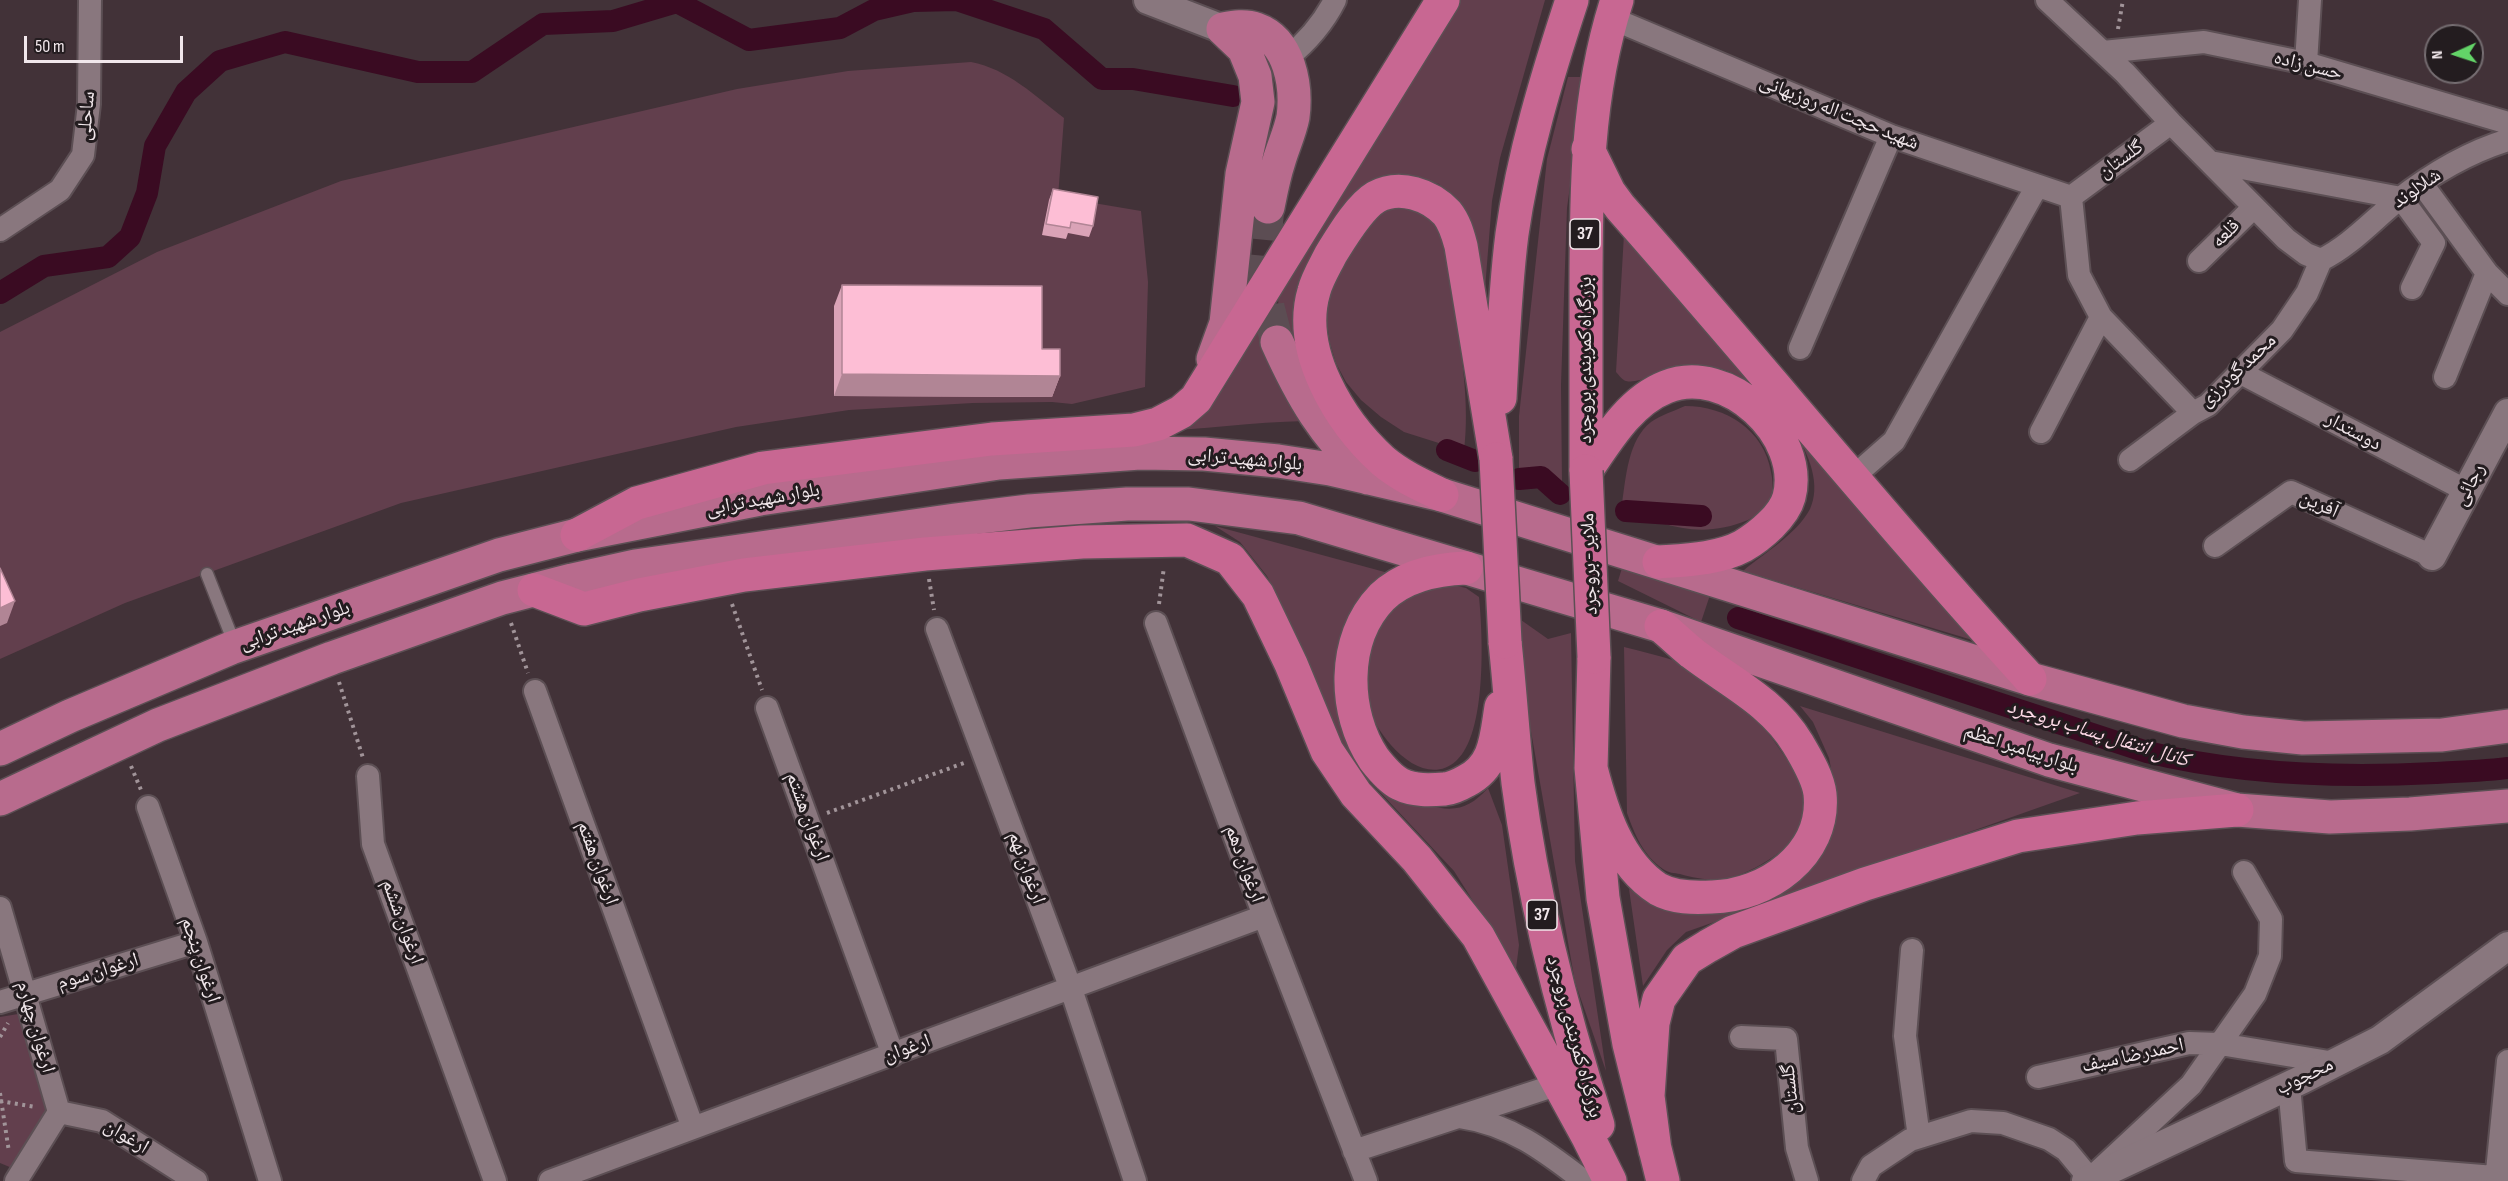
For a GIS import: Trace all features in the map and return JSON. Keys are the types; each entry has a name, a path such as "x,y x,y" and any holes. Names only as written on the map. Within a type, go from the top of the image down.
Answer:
{"highway":[{"path":"577,535 637,503 763,468 992,439 1134,430 1158,424 1181,412 1196,399 1443,0"},
{"name":"37","path":"1505,642 1496,459 1512,234 1525,165 1552,60 1572,0"},
{"name":"بزرگراه کمربندی بروجرد","path":"1586,471 1585,223 1588,149 1599,68 1614,9"},
{"path":"1588,149 1609,192 1620,207 1713,312 1947,589 2030,679"},
{"path":"1442,495 1407,479 1365,442 1327,387 1316,357 1310,325 1314,292 1338,243 1354,220 1376,198 1396,192 1415,193 1440,207 1456,228 1461,246 1496,459"},
{"path":"1586,471 1624,419 1646,398 1666,387 1682,382 1700,382 1718,386 1735,394 1762,415 1774,429 1789,456 1792,475 1789,499 1774,520 1743,546 1690,560 1659,562"},
{"name":"ملایر - بروجرد","path":"1586,471 1594,657 1591,768"},
{"path":"534,590 584,609 639,595 724,579 925,554 1082,542 1187,540 1230,559 1258,595 1291,664 1327,751 1356,794 1417,859 1478,936 1610,1181"},
{"path":"1466,568 1426,573 1403,582 1382,597 1365,620 1356,644 1351,694 1356,724 1381,769 1400,784 1425,791 1452,788 1480,774 1495,743 1502,701 1505,642"},
{"path":"1591,768 1601,805 1614,835 1629,859 1646,879 1659,889 1673,894 1691,898 1717,897 1759,888 1781,875 1800,858 1812,837 1818,816 1820,793 1813,773 1786,726 1756,696 1693,653 1661,626"},
{"name":"بزرگراه کمربندی بروجرد","path":"1505,642 1518,784 1540,907 1576,1054 1615,1181"},
{"name":"37","path":"1591,768 1603,898 1629,1044 1663,1181"},
{"path":"1655,1150 1648,1096 1653,1023 1659,999 1687,959 1708,946 1733,932 1865,884 2018,836 2138,818 2237,810"}],"main road":[{"path":"1223,29 1242,26 1255,28 1273,40 1287,59 1293,87 1292,118 1268,207"},
{"path":"1196,399 1226,323 1242,174 1258,102 1255,76 1248,57 1238,41 1223,29"},
{"path":"1277,342 1297,386 1317,420 1338,447 1368,478"},
{"name":"بلوار شهید ترابی","path":"0,749 70,716 236,646 499,555 577,535 760,499 999,463 1097,455 1204,454 1330,469 1442,495 1659,562"},
{"path":"0,799 158,725 332,658 502,598 635,566 955,520 1126,504 1189,504 1299,518 1466,568"},
{"path":"1659,562 2030,679 2182,721 2243,732 2303,738 2442,735 2508,726"},
{"name":"بلوار پیامبر اعظم","path":"1466,568 1661,626 2049,760 2237,810 2330,817 2410,814 2508,806"}],"street":[{"name":"ساحلی","path":"0,230 60,190 83,155 89,104 90,0"},
{"path":"1287,59 1319,28 1335,0"},
{"path":"2047,0 2125,73 2254,207 2306,254 2328,256"},
{"path":"2306,63 2310,0"},
{"path":"1162,3 1223,29"},
{"name":"شهید حجت اله روزبهانی","path":"1614,9 1891,136 2071,197"},
{"name":"حسن زاده","path":"2103,52 2205,42 2306,63 2508,123"},
{"name":"گلستان","path":"2071,197 2171,123"},
{"path":"1800,348 1891,136"},
{"name":"شلالوند","path":"2328,256 2401,198 2457,161 2508,140"},
{"path":"2210,162 2401,198 2434,243 2412,288"},
{"path":"2422,184 2487,273 2508,294"},
{"path":"1853,477 1894,441 2037,186"},
{"path":"2071,197 2079,275 2101,317 2193,413"},
{"name":"قلعه","path":"2199,261 2254,207"},
{"name":"محمد گودرزی","path":"2130,460 2193,413 2208,405 2282,330 2328,256"},
{"path":"2445,377 2487,273"},
{"path":"2041,432 2101,317"},
{"name":"دوستدار","path":"2240,372 2467,491"},
{"name":"رجائی","path":"2432,556 2508,413"},
{"name":"آفرین","path":"2215,546 2291,492 2432,556"},
{"name":"ارغوان دهم","path":"1156,623 1264,916 1366,1181"},
{"name":"ارغوان نهم","path":"937,629 1071,989 1135,1181"},
{"name":"ارغوان هفتم","path":"535,691 693,1128"},
{"name":"ارغوان هشتم","path":"768,708 893,1055"},
{"name":"ارغوان ششم","path":"368,776 373,844 495,1181"},
{"name":"ارغوان پنجم","path":"148,807 196,942 270,1181"},
{"path":"1863,1181 1871,1166 1910,1140 1971,1121 2003,1123 2049,1139 2066,1150 2088,1180 2191,1085 2255,994 2270,956 2271,919 2244,872"},
{"name":"ارغوان چهارم","path":"0,908 59,1112"},
{"name":"ارغوان","path":"550,1181 1264,916"},
{"name":"ارغوان سوم","path":"0,1002 196,942"},
{"name":"محجوب","path":"2088,1180 2289,1086 2380,1040 2508,946"},
{"path":"1912,950 1905,1036 1919,1137"},
{"name":"گلستان","path":"1741,1037 1786,1039 1797,1148 1807,1181"},
{"name":"احمدرضا سیف","path":"2038,1077 2189,1043 2220,1044 2335,1063"},
{"path":"2289,1086 2296,1161 2500,1179 2508,1061"},
{"path":"1354,1151 1559,1084"},
{"path":"16,1181 59,1112"},
{"name":"ارغوان","path":"59,1112 102,1121 196,1181"},
{"path":"1456,1117 1486,1121 1520,1136 1584,1181"},
{"path":"5,1167 9,1181"}],"lane":[{"path":"207,574 236,646"}],"path":[{"path":"1156,623 1167,540"},
{"path":"925,554 937,629"},
{"path":"724,579 768,708"},
{"path":"502,598 535,691"},
{"path":"332,658 368,776"},
{"path":"121,742 148,807"},
{"path":"808,820 984,755"},
{"path":"0,1094 5,1167"},
{"path":"1,1100 59,1112"}],"shaded area":[{"path":"1455,0 1545,0 1500,158 1492,201 1485,289 1455,200 1439,184 1417,178 1320,241 1306,265 1295,314 1299,372 1279,322 1278,295"},
{"path":"971,62 1009,77 1064,118 1058,197 1141,211 1148,282 1145,387 1072,404 973,403 849,410 736,427 401,503 125,603 0,659 0,332 157,252 341,181 737,89 848,71"},
{"path":"1568,77 1585,77 1567,208 1561,385 1562,484 1542,468 1519,473 1519,416 1547,159"},
{"path":"1419,204 1440,231 1449,257 1464,378 1466,433 1464,451 1404,432 1381,417 1361,400 1346,382 1336,363 1330,343 1325,309 1329,287 1350,241 1387,207"},
{"path":"1624,234 1768,399 1744,379 1718,368 1688,368 1632,382 1622,379 1616,372"},
{"path":"1258,329 1270,366 1282,389 1305,421 1149,431 1207,403 1224,388"},
{"path":"1685,406 1715,410 1728,416 1741,423 1760,444 1771,472 1772,489 1769,503 1755,516 1731,526 1699,530 1668,525 1622,504 1629,460 1637,439 1651,422"},
{"path":"1793,429 1979,642 1743,571 1789,535 1804,518 1810,509 1814,491 1812,471 1805,450"},
{"path":"1215,526 1392,574 1338,693 1428,805 1446,809 1461,807 1475,800 1488,788 1502,825 1519,945 1516,969 1454,871 1350,760 1293,628 1267,576 1240,542"},
{"path":"1622,568 1711,592 1701,622 1618,581"},
{"path":"1440,582 1466,588 1479,597 1481,684 1478,708 1466,748 1456,761 1442,769 1428,769 1401,755 1379,730 1367,703 1366,672 1374,640 1390,612 1414,592"},
{"path":"1521,620 1548,639 1571,633 1575,861 1606,1071 1575,982 1519,663"},
{"path":"1624,647 1673,660 1707,677 1737,700 1763,727 1789,764 1805,800 1805,816 1801,827 1785,848 1749,871 1726,879 1714,880 1667,871 1645,851 1627,813"},
{"path":"1800,706 2080,793 1686,932 1667,950 1643,986 1629,889 1652,904 1774,894 1802,879 1816,861 1835,821 1835,789 1829,758 1813,722"},
{"path":"18,1014 51,1110 12,1168 0,1163 0,1017"}],"building":[{"path":"1053,189 1098,197 1093,226 1071,222 1070,228 1046,224"},
{"path":"842,285 1042,286 1042,349 1060,349 1060,376 842,374"},
{"path":"0,568 15,601 0,608"}],"waterway":[{"name":"کانال انتقال پساب بروجرد","path":"0,293 44,266 108,257 130,237 147,193 155,146 186,92 220,61 285,42 418,72 472,72 543,24 613,21 677,2 749,40 840,28 874,10 913,1 957,0 1044,29 1102,79 1133,79 1233,96"},
{"name":"کانال انتقال پساب بروجرد","path":"1447,450 1475,461"},
{"name":"کانال انتقال پساب بروجرد","path":"1519,479 1541,477 1560,494"},
{"name":"کانال انتقال پساب بروجرد","path":"1626,511 1701,516"},
{"name":"کانال انتقال پساب بروجرد","path":"1738,618 2147,752 2182,760 2254,770 2326,775 2399,774 2508,768"}],"tunnel":[{"path":"1268,207 1263,260 1268,307 1277,342"}]}
